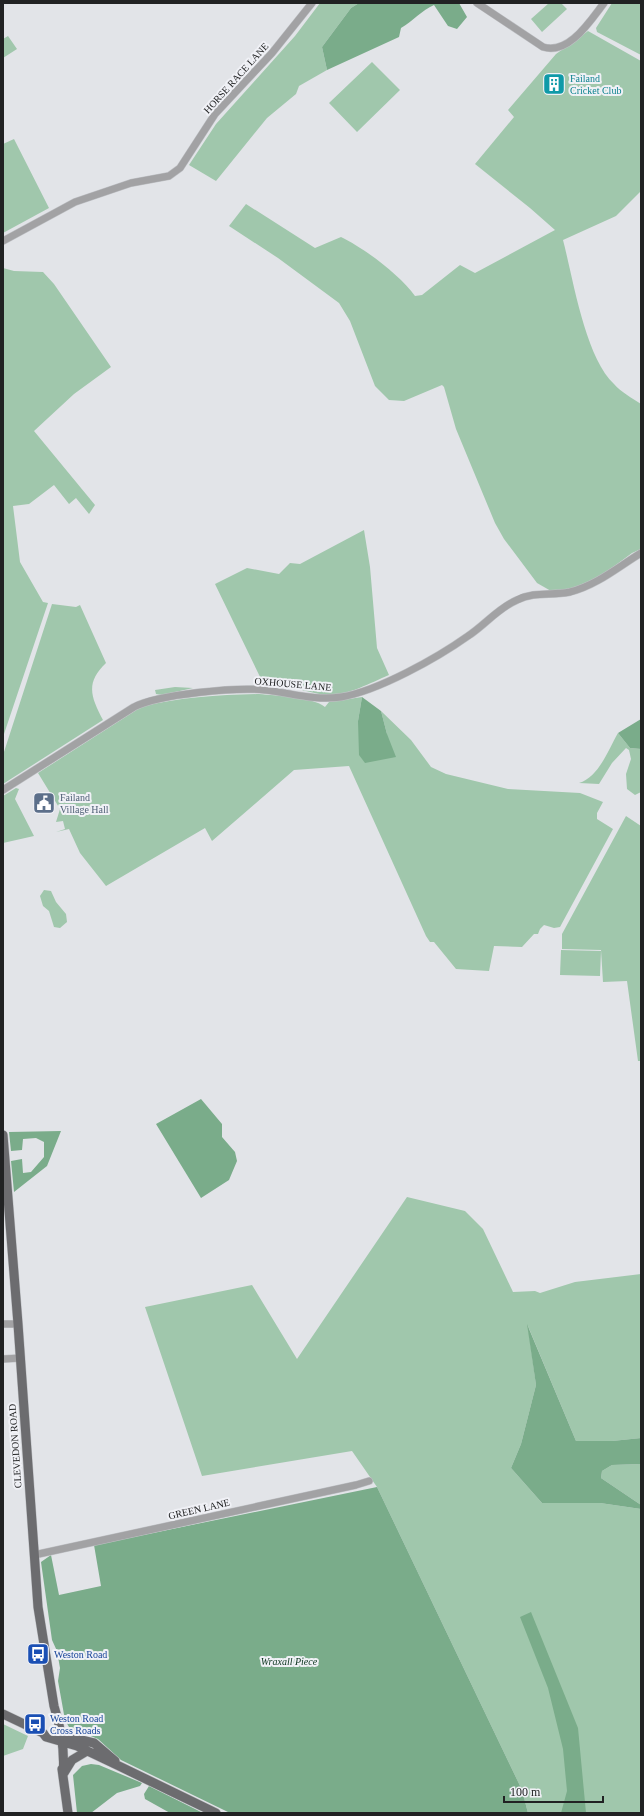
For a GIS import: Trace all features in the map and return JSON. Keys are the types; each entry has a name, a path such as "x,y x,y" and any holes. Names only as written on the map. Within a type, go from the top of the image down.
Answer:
{"main road":[{"name":"CLEVEDON ROAD","path":"3,1135 21,1358 39,1614 54,1706 53,1719 64,1760 63,1775 68,1813"},
{"path":"3,1714 42,1733 94,1743 119,1766"},
{"path":"58,1737 216,1813"},
{"path":"63,1775 72,1760 87,1751"}],"street":[{"name":"HORSE RACE LANE","path":"3,241 75,202 131,183 169,176 180,168 215,114 272,53 312,3"},
{"path":"477,3 543,47 552,49 559,48 577,36 604,3"},
{"name":"OXHOUSE LANE","path":"3,790 144,702 192,694 245,690 264,690 325,698 362,692 409,671 444,652 468,637 503,608 516,600 534,594 564,593 579,589 610,574 641,552"},
{"path":"3,1324 18,1324"},
{"path":"3,1359 21,1358"},
{"name":"GREEN LANE","path":"34,1555 77,1544 369,1481"}],"green space":[{"path":"320,3 359,3 351,8 322,47 327,70 299,86 296,94 267,118 216,181 189,165 216,124 295,36"},
{"path":"359,3 459,3 467,17 457,29 448,26 434,5 401,28 399,37 327,70 322,47 351,8"},
{"path":"549,3 561,3 567,9 542,32 531,19"},
{"path":"612,3 641,3 641,55 597,32 596,28"},
{"path":"588,31 641,61 641,191 616,216 563,240 581,316 595,355 604,372 614,384 641,404 641,549 632,553 601,576 569,590 551,591 537,583 504,539 495,523 456,429 444,387 442,385 404,401 389,400 375,386 350,321 339,303 278,258 229,226 246,204 315,248 341,237 381,263 400,279 415,296 422,295 460,265 475,273 555,230 475,164 514,117 508,110 556,54"},
{"path":"8,36 17,49 3,58 3,39"},
{"path":"372,62 400,90 357,132 329,103"},
{"path":"14,139 49,208 3,233 3,144"},
{"path":"3,268 14,271 43,272 54,284 111,367 74,394 34,431 95,505 89,514 76,498 69,504 54,485 29,504 13,506 20,562 43,602 48,603 3,737"},
{"path":"364,530 370,567 377,648 389,675 350,691 335,695 319,694 279,684 263,683 215,584 247,568 279,574 290,563 300,564"},
{"path":"52,604 76,607 80,605 106,663 95,677 92,690 95,704 103,720 3,784 3,755"},
{"path":"175,687 193,688 162,695 156,694 155,690"},
{"path":"259,694 302,699 319,703 325,707 329,702 362,697 358,721 387,734 381,711 411,740 431,767 446,774 508,789 580,793 603,802 597,813 597,819 613,829 560,927 554,928 544,925 538,934 534,934 522,947 494,946 489,971 456,969 434,942 430,942 426,936 349,766 294,770 212,841 205,828 106,886 80,853 69,829 56,832 65,829 63,821 56,822 60,809 38,773 141,707 200,697"},
{"path":"362,697 381,711 387,734 396,757 365,763 359,755 358,721"},
{"path":"641,719 641,749 630,748 618,733"},
{"path":"618,733 630,748 641,749 641,792 635,795 627,789 626,774 631,759 629,750 626,748 612,763 599,784 579,783 586,780 597,769 607,755"},
{"path":"16,788 19,789 15,799 34,836 3,843 3,796"},
{"path":"626,816 641,826 641,1061 638,1061 627,981 603,982 601,950 562,949 562,934"},
{"path":"44,890 51,891 56,902 66,914 67,922 60,928 54,927 49,911 43,906 40,896"},
{"path":"561,950 601,951 600,976 560,975"},
{"path":"201,1099 222,1124 222,1137 235,1152 237,1161 229,1180 201,1198 156,1124"},
{"path":"61,1131 47,1166 14,1192 11,1161 22,1159 23,1173 31,1172 44,1157 44,1142 36,1138 23,1139 22,1150 11,1151 9,1132"},
{"path":"407,1197 465,1211 483,1229 513,1292 535,1291 540,1293 575,1282 641,1274 641,1438 612,1441 576,1441 528,1326 536,1385 521,1444 511,1468 542,1503 600,1503 641,1509 641,1813 528,1813 522,1790 377,1487 352,1451 202,1476 145,1307 252,1285 297,1359"},
{"path":"527,1324 576,1441 612,1441 641,1438 641,1464 612,1465 602,1471 601,1478 641,1505 641,1509 600,1503 542,1503 511,1468 521,1444 536,1385"},
{"path":"641,1464 641,1505 601,1478 602,1471 612,1465"},
{"name":"Wraxall Piece","path":"377,1487 522,1790 528,1813 230,1813 121,1760 98,1739 69,1727 65,1720 58,1681 60,1668 57,1651 52,1640 41,1562 51,1555 59,1595 101,1586 94,1545"},
{"path":"531,1612 578,1728 586,1813 561,1813 567,1791 563,1749 548,1688 520,1617"},
{"path":"3,1724 28,1736 23,1749 3,1756"},
{"path":"91,1764 99,1765 142,1783 140,1786 117,1793 91,1813 77,1813 73,1775 82,1766"},
{"path":"149,1786 203,1813 170,1813 145,1799 144,1794"}],"place":[{"name":"Failand Cricket Club","path":"554,84"},
{"name":"Failand Village Hall","path":"44,803"},
{"name":"Weston Road","path":"38,1654"},
{"name":"Weston Road Cross Roads","path":"35,1724"}]}
